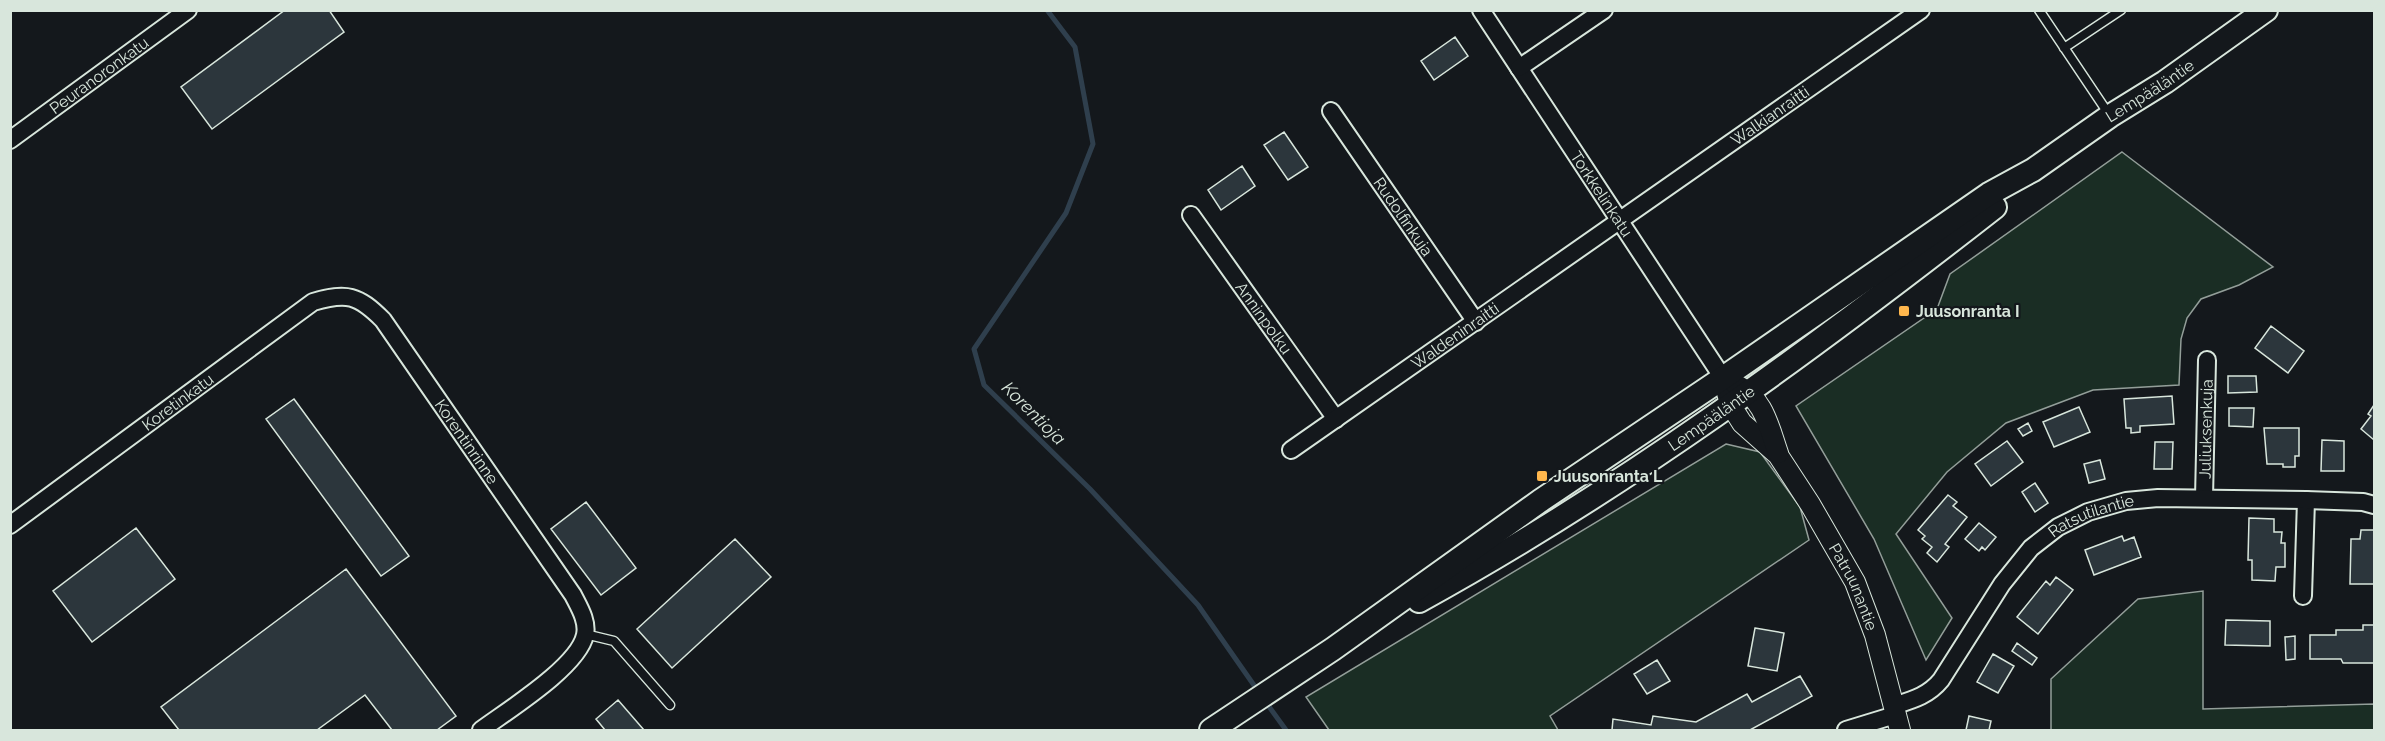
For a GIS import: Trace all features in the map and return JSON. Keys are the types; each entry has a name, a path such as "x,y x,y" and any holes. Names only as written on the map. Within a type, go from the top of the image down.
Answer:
{"main road":[{"name":"Lempääläntie","path":"1211,730 1333,649 1540,501 1989,194 2033,170 2110,116 2165,82 2266,10"},
{"name":"Lempääläntie","path":"1333,649 1551,524 1700,426 1928,260 1998,205 2033,170"}],"street":[{"name":"Peuranoronkatu","path":"10,140 188,10"},
{"name":"Torkkelinkatu","path":"1481,10 1723,378"},
{"path":"1519,68 1604,10"},
{"name":"Walkianraitti","path":"1618,221 1921,10"},
{"name":"Rudolfinkuja","path":"1331,111 1476,322"},
{"name":"Anninpolku","path":"1191,215 1336,419"},
{"name":"Waldeninraitti","path":"1291,450 1618,221"},
{"name":"Koretinkatu","path":"10,525 313,302 334,296 352,296"},
{"name":"Korentinrinne","path":"352,296 369,306 383,320 573,595 583,615 585,634"},
{"name":"Juliuksenkuja","path":"2204,498 2207,360"},
{"path":"1723,378 1749,391"},
{"name":"Patruunantie","path":"1723,378 1730,404 1742,423 1778,455"},
{"name":"Patruunantie","path":"1749,391 1763,409 1778,455 1810,504 1855,582 1875,635 1896,717"},
{"name":"Ratsutilantie","path":"1846,730 1896,717 1932,691 2002,584 2031,548 2058,527 2088,512 2126,501 2158,498 2306,500 2363,502 2374,505"},
{"path":"2303,596 2306,500"},
{"path":"481,730 560,671 577,652 585,634"}],"lane":[{"path":"2039,10 2110,116"},
{"path":"2064,48 2121,10"},
{"path":"585,634 614,641 670,705"}],"green space":[{"path":"2122,152 2273,267 2239,285 2201,299 2187,318 2181,339 2179,385 2093,390 2006,423 1947,472 1896,534 1952,618 1926,660 1874,539 1796,406 1937,309 1950,274"},
{"path":"1726,444 1760,452 1800,507 1809,540 1550,716 1558,730 1329,730 1306,697"},
{"path":"2203,591 2203,709 2374,704 2374,730 2051,730 2051,679 2138,599"}],"building":[{"path":"285,10 329,10 344,32 212,129 181,87"},
{"path":"1455,37 1468,56 1434,80 1421,61"},
{"path":"1284,132 1308,167 1288,180 1264,145"},
{"path":"1242,166 1255,186 1221,210 1208,190"},
{"path":"2271,326 2304,351 2288,373 2255,348"},
{"path":"2228,376 2256,376 2257,392 2228,393"},
{"path":"2172,396 2174,424 2140,426 2140,432 2131,433 2131,428 2126,428 2124,399"},
{"path":"294,399 409,556 381,576 266,419"},
{"path":"2374,405 2374,440 2361,429 2371,416 2368,414"},
{"path":"2079,407 2090,432 2054,447 2043,422"},
{"path":"2229,408 2254,408 2253,427 2229,426"},
{"path":"2028,423 2032,431 2023,436 2018,429"},
{"path":"2264,428 2299,428 2299,456 2295,456 2295,467 2267,464"},
{"path":"2322,440 2344,441 2344,471 2321,471"},
{"path":"2007,441 2023,462 1991,486 1975,464"},
{"path":"2155,442 2173,442 2172,469 2154,469"},
{"path":"2100,460 2105,479 2089,483 2084,464"},
{"path":"2035,483 2048,503 2035,512 2022,492"},
{"path":"1948,495 1957,502 1953,506 1967,517 1945,544 1949,547 1937,562 1927,553 1932,547 1922,539 1925,536 1918,530"},
{"path":"586,502 636,568 601,595 551,529"},
{"path":"2249,518 2274,519 2274,532 2282,532 2281,543 2285,543 2285,567 2276,567 2275,581 2252,580 2252,560 2248,560"},
{"path":"1979,523 1996,537 1985,550 1982,547 1979,551 1965,539"},
{"path":"136,528 175,579 92,642 53,591"},
{"path":"2361,530 2374,530 2374,584 2350,584 2351,539 2360,539"},
{"path":"2122,536 2124,541 2134,537 2141,557 2094,575 2085,550"},
{"path":"735,539 771,577 672,668 637,629"},
{"path":"346,569 456,716 437,730 392,730 365,695 317,730 179,730 161,707"},
{"path":"2056,577 2073,590 2038,634 2017,617 2046,581 2050,585"},
{"path":"2226,620 2270,621 2270,646 2225,645"},
{"path":"2363,625 2374,625 2374,663 2343,663 2341,659 2310,659 2310,635 2336,635 2336,630 2363,630"},
{"path":"1755,628 1784,633 1777,671 1748,666"},
{"path":"2295,636 2295,659 2286,660 2285,637"},
{"path":"2017,643 2037,658 2032,665 2012,651"},
{"path":"1993,654 2014,666 1998,693 1977,682"},
{"path":"1657,660 1670,681 1647,694 1634,674"},
{"path":"1800,676 1812,696 1750,730 1612,730 1613,719 1651,725 1653,716 1696,722 1747,694 1752,702"},
{"path":"618,700 644,730 605,730 596,719"},
{"path":"1969,716 1991,721 1989,730 1966,730"}],"waterway":[{"name":"Korentioja","path":"1047,10 1075,47 1093,144 1066,213 974,349 984,385 1090,489 1198,605 1258,691"},
{"name":"Korentioja","path":"1265,701 1286,730"}],"place":[{"name":"Juusonranta I","path":"1904,311"},
{"name":"Juusonranta L","path":"1542,476"}]}
